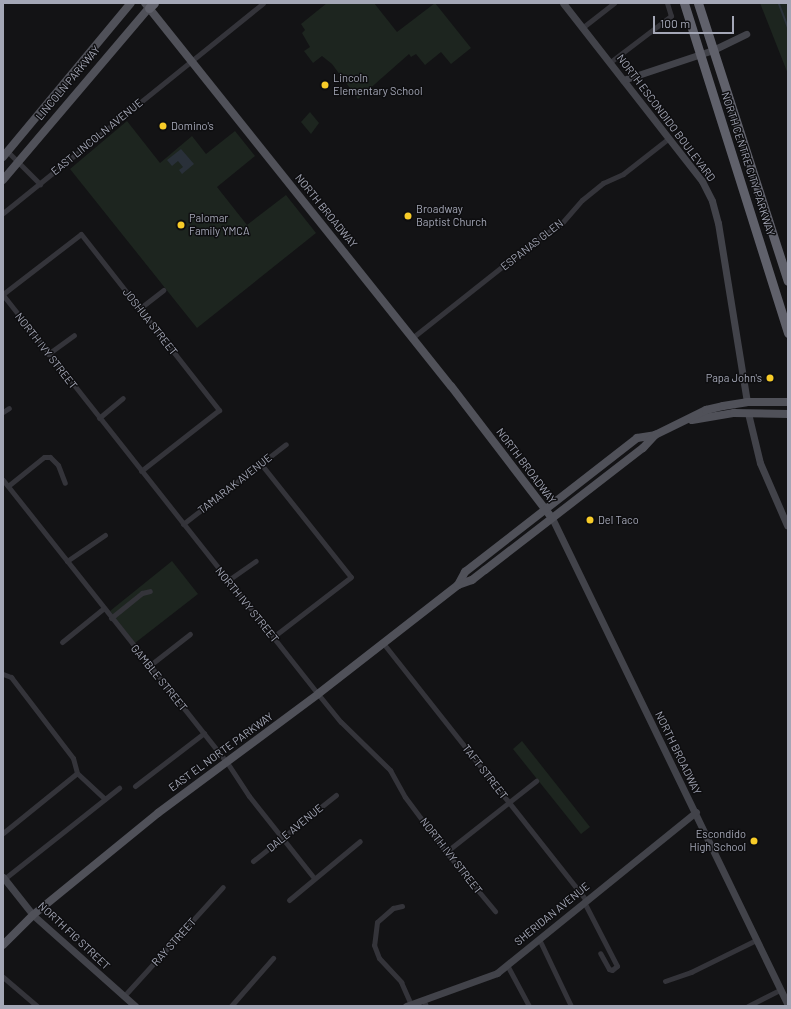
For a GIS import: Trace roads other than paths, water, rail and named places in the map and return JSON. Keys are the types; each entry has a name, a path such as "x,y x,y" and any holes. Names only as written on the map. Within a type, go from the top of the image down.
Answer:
{"highway":[{"name":"NORTH CENTRE CITY PARKWAY","path":"684,3 788,333"},
{"name":"NORTH CENTRE CITY PARKWAY","path":"698,3 788,281"}],"main road":[{"name":"LINCOLN PARKWAY","path":"5,154 132,3"},
{"name":"LINCOLN PARKWAY","path":"3,180 150,5"},
{"name":"NORTH BROADWAY","path":"150,5 191,61 412,338 552,518"},
{"path":"655,435 689,420 706,410 747,402 788,402"},
{"path":"689,420 748,413 788,414"},
{"name":"EAST EL NORTE PARKWAY","path":"458,585 465,572 622,448 637,438 655,435"},
{"name":"EAST EL NORTE PARKWAY","path":"3,945 33,914 226,761 318,694 458,585 472,580 643,448 655,435"}],"street":[{"name":"EAST LINCOLN AVENUE","path":"3,212 40,184 263,3"},
{"name":"NORTH ESCONDIDO BOULEVARD","path":"563,3 702,181 712,201 718,223 747,402"},
{"path":"582,28 614,3"},
{"path":"609,63 671,16 666,3"},
{"path":"623,80 713,50 746,34"},
{"name":"ESPANAS GLEN","path":"412,338 537,239 561,224 582,200 603,183 624,174 668,138"},
{"path":"5,154 18,162 40,184"},
{"name":"JOSHUA STREET","path":"3,295 81,234 219,410 141,471"},
{"path":"139,309 163,290"},
{"name":"NORTH IVY STREET","path":"3,295 48,354 184,524 227,581 318,694 341,722 390,770 405,796 446,852 494,911"},
{"path":"48,354 74,335"},
{"path":"99,418 123,398"},
{"path":"3,412 9,408"},
{"path":"748,413 760,463 787,525"},
{"name":"TAMARAK AVENUE","path":"184,524 286,444"},
{"path":"8,486 44,457 50,457 58,465 65,483"},
{"path":"261,464 352,577 273,637"},
{"name":"GAMBLE STREET","path":"3,480 149,666 226,761 281,839 314,878"},
{"name":"NORTH BROADWAY","path":"552,518 696,812 788,1005"},
{"path":"67,561 105,535"},
{"path":"227,581 256,560"},
{"path":"111,618 142,593 150,591"},
{"path":"62,642 104,608"},
{"path":"149,666 190,634"},
{"name":"TAFT STREET","path":"383,643 585,901 617,966 612,970 609,969 600,953"},
{"path":"3,674 11,677 73,758 77,773 105,799"},
{"path":"136,786 204,733"},
{"path":"3,833 77,773"},
{"path":"446,852 536,781"},
{"path":"4,878 119,788"},
{"name":"DALE AVENUE","path":"253,861 336,795"},
{"name":"SHERIDAN AVENUE","path":"409,1005 425,1003 487,977 507,965 696,812"},
{"path":"289,900 360,841"},
{"name":"NORTH FIG STREET","path":"4,878 33,914 135,1006"},
{"name":"RAY STREET","path":"124,996 223,887"},
{"path":"402,906 393,908 377,922 374,946 379,958 401,982 409,1005"},
{"path":"539,939 571,1006"},
{"path":"665,981 691,972 756,940"},
{"path":"231,1006 273,958"},
{"path":"507,965 529,1006"},
{"path":"3,977 37,1006"},
{"path":"748,1006 780,990"}],"waterway":[{"path":"779,3 788,27"}],"place":[{"name":"Lincoln Elementary School","path":"325,85"},
{"name":"Domino's","path":"163,126"},
{"name":"Broadway Baptist Church","path":"408,216"},
{"name":"Palomar Family YMCA","path":"181,225"},
{"name":"Papa John's","path":"770,378"},
{"name":"Del Taco","path":"590,520"},
{"name":"Escondido High School","path":"754,841"}]}
